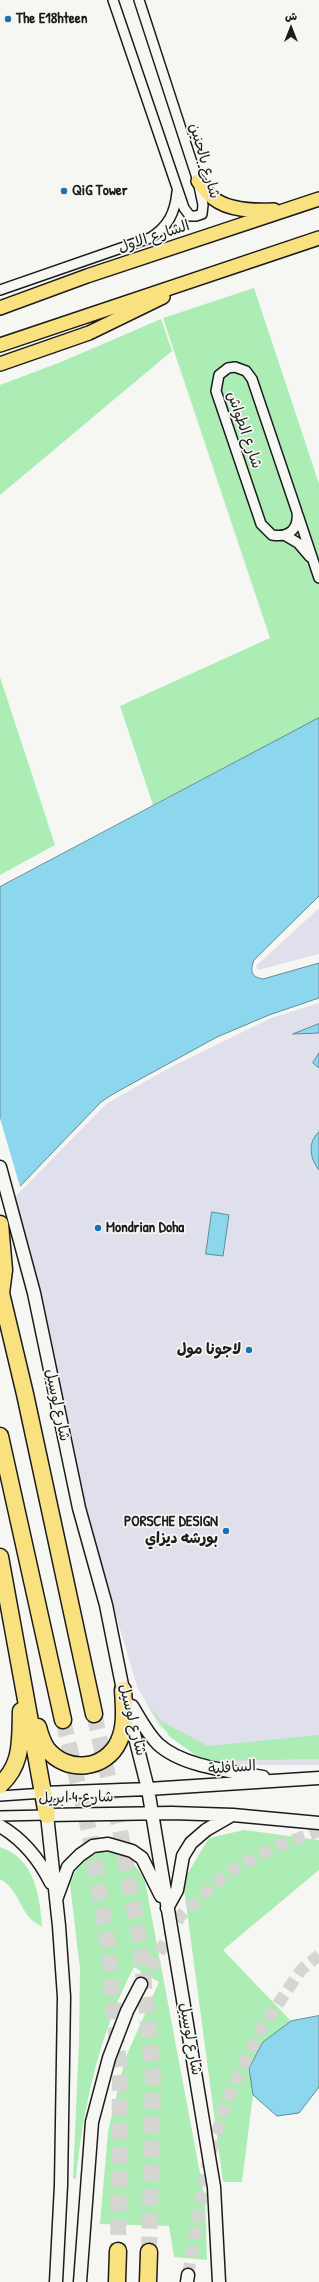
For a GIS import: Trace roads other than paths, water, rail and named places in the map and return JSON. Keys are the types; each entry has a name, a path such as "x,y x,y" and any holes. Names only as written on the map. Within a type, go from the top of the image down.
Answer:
{"highway":[{"path":"1,1230 4,1270 1,1291"},
{"name":"شارع لوسيل","path":"1,1291 25,1394 94,1714"},
{"path":"0,1436 63,1720"},
{"path":"0,1557 47,1815"},
{"path":"22,1674 41,1737 47,1749 55,1757 76,1766 89,1765 100,1761 110,1753 118,1742 125,1716 123,1690"},
{"path":"0,1785 11,1773 20,1752 22,1674"},
{"path":"117,2282 118,2251"},
{"path":"148,2282 149,2252"}],"main road":[{"path":"198,181 213,198 223,204 258,211 288,210"},
{"name":"الشارع الاول","path":"0,308 87,276 319,199"},
{"path":"0,345 319,238"},
{"path":"0,364 89,333 171,292 186,282"}],"street":[{"name":"شارع بالحنين","path":"113,0 177,190 186,212 192,217 199,216 202,214 204,205 198,181 139,0"},
{"name":"الشارع الاول","path":"0,290 150,238 164,229 168,222 175,206 177,190"},
{"name":"شارع الطواش","path":"312,560 304,548 286,536 272,535 261,524 216,391 219,376 228,368 241,368 246,371 252,379 297,512 307,535 312,560 319,578"},
{"path":"286,536 291,533 297,525 297,512"},
{"name":"شارع لوسيل","path":"0,1166 34,1292 76,1493 106,1605 123,1690 148,1790 214,2187 219,2282"},
{"path":"123,1690 144,1728 159,1745 204,1767 282,1780"},
{"name":"السافلية","path":"148,1790 319,1778"},
{"name":"شارع 4 ابريل","path":"0,1796 44,1793 148,1790"},
{"path":"152,1813 233,1815 319,1823"},
{"name":"شارع 4 ابريل","path":"0,1816 152,1813"},
{"path":"47,1815 64,1997 62,2185 56,2282"},
{"path":"167,1908 177,1890 183,1856 191,1843 206,1830 233,1815"},
{"path":"0,1826 22,1841 34,1854 44,1868 56,1900"},
{"path":"56,1900 68,1867 92,1846 108,1844 132,1851 142,1858 167,1908"},
{"path":"80,2282 92,2122 109,2058 127,2011 141,1984"}],"water":[{"path":"319,718 319,896 254,960 252,973 256,977 263,979 319,963 319,998 269,1015 217,1037 113,1094 101,1102 0,1207 0,887"},
{"path":"319,1024 319,1033 293,1034"},
{"path":"319,1053 319,1068 313,1063"},
{"path":"319,1132 319,1170 312,1156 311,1146 315,1136"},
{"path":"212,1212 229,1215 223,1256 206,1254"},
{"path":"319,2016 319,2087 299,2113 277,2116 253,2095 249,2068 263,2042 291,2021"}],"tunnel":[{"path":"94,1714 120,1830 140,1943 153,2078 149,2252"},
{"path":"63,1720 90,1835 108,1946 120,2078 118,2251"},
{"path":"141,1984 181,1915 229,1872 279,1845 319,1831"},
{"path":"188,2275 208,2161 227,2100 259,2032 301,1970 319,1955"}],"place":[{"name":"The E18hteen","path":"8,19"},
{"name":"QiG Tower","path":"64,191"},
{"name":"Mondrian Doha","path":"98,1228"},
{"name":"لاجونا مول","path":"249,1350"},
{"name":"PORSCHE DESIGN بورشه ديزاي","path":"226,1531"}]}
